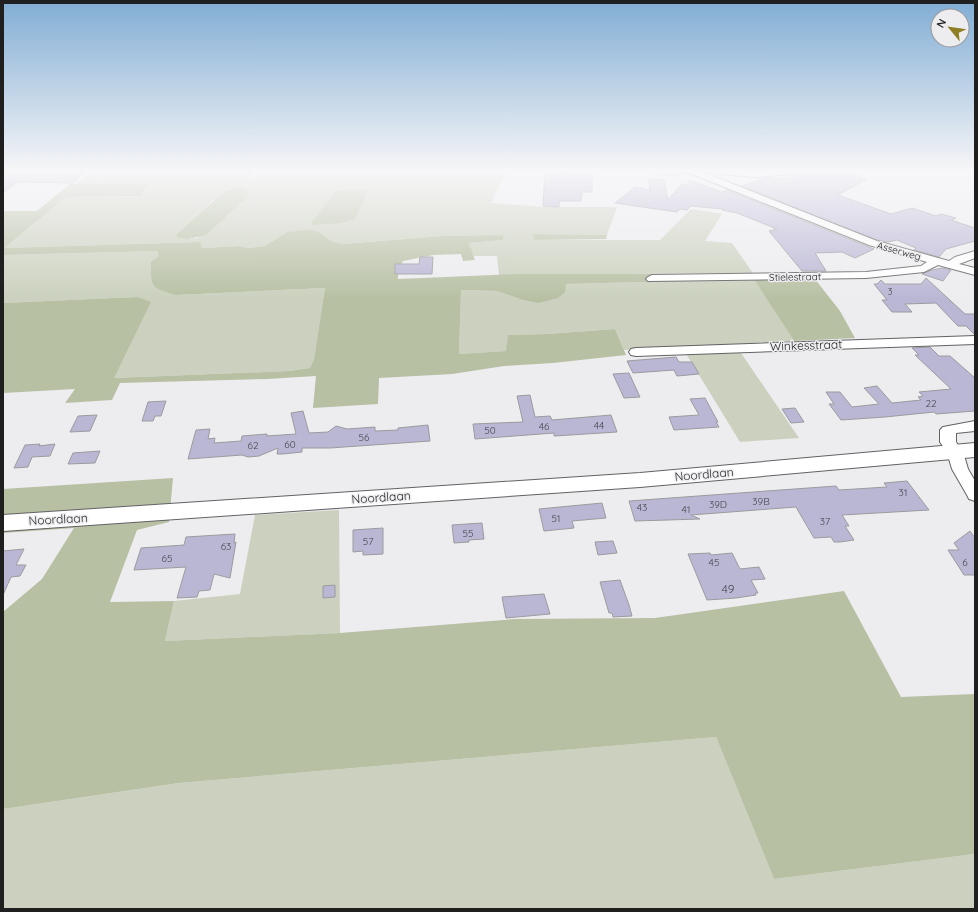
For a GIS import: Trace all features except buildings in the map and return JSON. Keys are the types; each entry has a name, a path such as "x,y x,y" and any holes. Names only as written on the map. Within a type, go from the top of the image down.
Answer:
{"main road":[{"name":"Noordlaan","path":"3,523 640,480 959,448 975,440"}],"street":[{"name":"Asserweg","path":"799,214 859,238 975,272"},
{"path":"951,265 959,259 975,254"},
{"name":"Stielestraat","path":"652,279 866,275 924,269 936,261"},
{"name":"Winkesstraat","path":"636,352 975,340"},
{"path":"975,426 948,430 959,448 960,469 975,495"}],"green space":[{"path":"3,214 46,214 4,248 200,242 202,248 239,246 248,248 265,246 287,232 306,230 316,231 331,241 342,244 443,236 495,235 504,236 503,240 469,243 475,260 463,261 461,254 433,255 403,261 398,271 398,279 517,274 811,274 840,311 855,338 794,341 754,279 566,284 565,292 558,298 538,303 520,299 497,291 461,290 459,354 506,351 508,335 615,329 626,355 553,363 504,366 452,374 379,378 378,404 313,408 316,376 267,379 120,383 112,400 65,403 75,389 3,393 3,303 137,297 151,302 114,378 289,371 310,368 314,359 325,288 176,295 157,288 152,282 151,262 159,256 158,251 3,255"},
{"path":"46,214 201,214 178,238 188,239 198,238 209,214 615,214 607,235 533,234 534,240 660,240 686,214 719,214 722,214 705,241 732,243 753,273 499,275 497,256 473,256 469,243 503,240 504,237 495,235 443,236 342,244 331,241 325,236 287,232 265,246 248,248 239,246 202,248 199,242 3,248"},
{"path":"200,214 229,214 206,235 188,239 178,238 176,235"},
{"path":"318,214 357,214 355,219 341,223 313,225 311,223"},
{"path":"533,234 607,235 606,239 534,240"},
{"path":"159,251 159,256 176,295 325,288 314,359 310,368 289,371 113,378 137,297 3,303 3,255"},
{"path":"755,279 794,341 624,350 615,329 508,335 507,351 459,354 461,290 497,291 520,299 566,284"},
{"path":"739,350 799,438 740,442 685,352"},
{"path":"173,478 169,522 137,530 110,602 174,601 165,641 340,633 515,619 655,618 844,591 901,697 975,694 975,854 774,879 716,737 179,783 3,809 3,612 42,579 74,528 3,533 3,489"},
{"path":"339,510 340,633 165,641 174,601 240,594 255,515"},
{"path":"716,737 774,879 975,854 975,909 3,909 3,809 179,783"}]}
